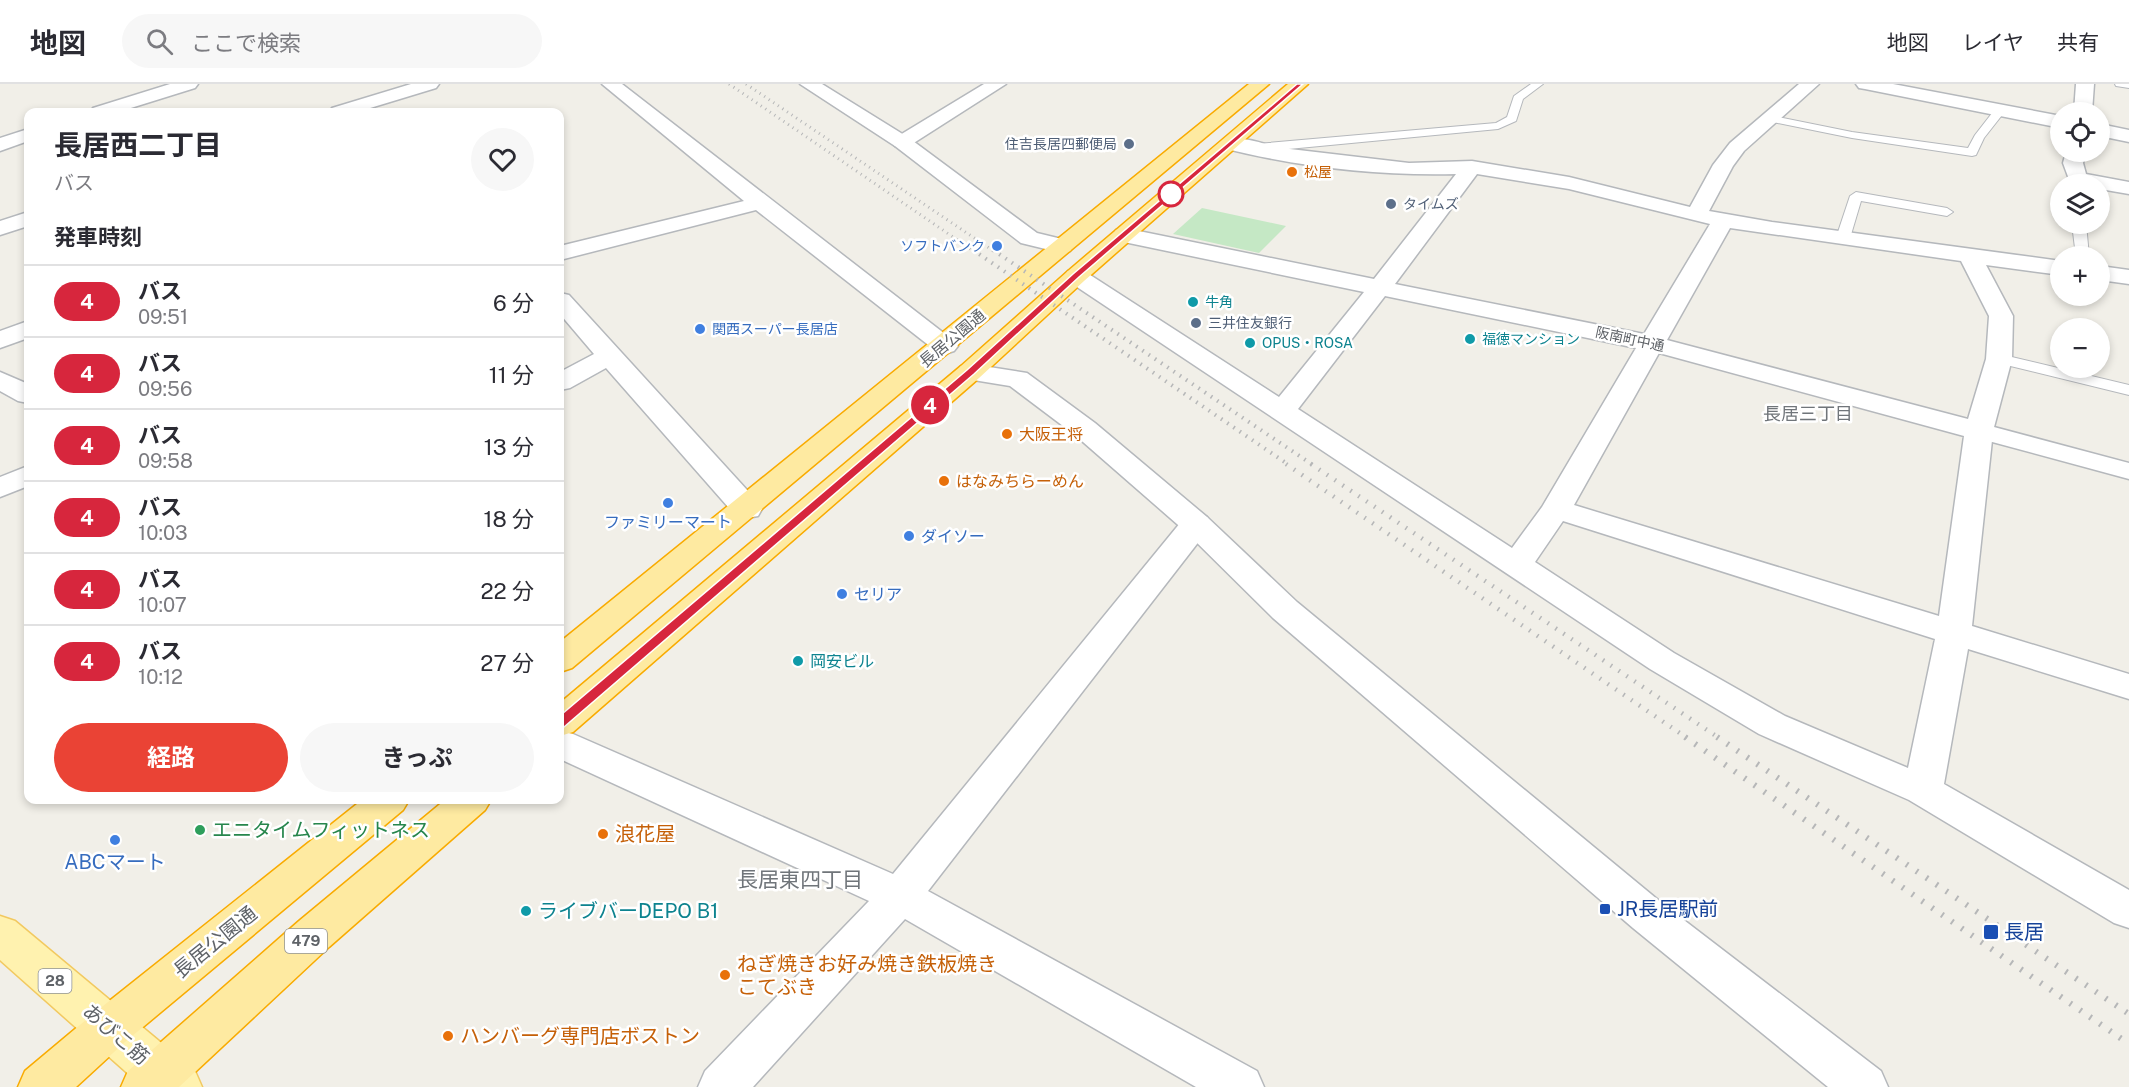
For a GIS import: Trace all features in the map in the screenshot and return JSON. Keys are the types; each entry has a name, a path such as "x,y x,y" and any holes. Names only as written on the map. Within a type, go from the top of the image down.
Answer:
{"highway":[{"name":"長居公園通","path":"564,657 747,509 1260,84"},
{"path":"564,720 970,372 1076,276 1299,84"},
{"name":"長居公園通","path":"42,1087 110,1028 384,804"},
{"name":"479","path":"161,1082 314,934 466,804"}],"main road":[{"name":"あびこ筋","path":"0,934 110,1028 161,1082"}],"street":[{"path":"113,108 189,84"},
{"path":"369,84 389,106"},
{"path":"372,108 389,106 430,84"},
{"path":"611,84 945,346"},
{"path":"809,84 902,142 1029,238 1062,246"},
{"path":"902,142 997,84"},
{"path":"1696,215 1730,156 1768,118 1810,84"},
{"path":"1865,84 2050,120"},
{"path":"2084,102 2085,84"},
{"path":"2110,132 2129,136"},
{"path":"0,145 24,136"},
{"path":"1230,144 1257,148 1269,153 1380,167 1409,169 1472,167 1569,183 1723,220 2050,266"},
{"path":"1282,411 1472,167"},
{"path":"2110,185 2129,188"},
{"path":"564,252 760,203"},
{"path":"0,228 24,220"},
{"path":"1516,566 1556,508 1723,220"},
{"name":"阪南町中通","path":"1124,235 1653,344 2129,471"},
{"path":"1923,790 1954,631 1979,431 1999,359 2001,316 1969,255"},
{"path":"2110,274 2129,277"},
{"path":"1076,276 1662,661 1772,725 1923,790 2129,911"},
{"path":"564,305 747,509"},
{"path":"0,340 24,331"},
{"path":"564,380 609,356"},
{"path":"970,372 1018,379 1085,429 1196,524 1285,610 1382,688 1647,916 1864,1087"},
{"path":"0,380 24,393"},
{"path":"0,488 24,477"},
{"path":"1556,508 2129,687"},
{"path":"722,1087 900,896 1196,524"},
{"path":"564,746 900,896 1240,1087"}],"lane":[{"path":"1257,148 1498,126 1512,119 1518,98 1538,84"},
{"path":"2120,84 2129,85"},
{"path":"1768,118 1852,135 1972,152 1979,137 2000,110"},
{"path":"1843,238 1856,196 1947,212"},
{"path":"1999,359 2129,390"}],"green space":[{"path":"1202,208 1286,226 1259,253 1173,234"}],"railway":[{"path":"729,84 975,252"},
{"path":"746,84 995,252"},
{"path":"973,250 1289,465"},
{"path":"993,250 1313,465"},
{"path":"1286,464 1687,738"},
{"path":"1311,464 1719,738"},
{"path":"1685,737 2129,1044"},
{"path":"1717,737 2129,1014"}],"bus line":[{"name":"4","path":"564,720 970,372 1076,276 1299,84"}],"place":[{"name":"住吉長居四郵便局","path":"1129,144"},
{"name":"松屋","path":"1292,172"},
{"name":"タイムズ","path":"1391,204"},
{"name":"ソフトバンク","path":"997,246"},
{"name":"牛角","path":"1193,302"},
{"name":"三井住友銀行","path":"1196,323"},
{"name":"関西スーパー長居店","path":"700,329"},
{"name":"福徳マンション","path":"1470,339"},
{"name":"OPUS・ROSA","path":"1250,343"},
{"name":"大阪王将","path":"1007,434"},
{"name":"はなみちらーめん","path":"944,481"},
{"name":"ファミリーマート","path":"668,503"},
{"name":"ダイソー","path":"909,536"},
{"name":"セリア","path":"842,594"},
{"name":"岡安ビル","path":"798,661"},
{"name":"エニタイムフィットネス","path":"200,830"},
{"name":"浪花屋","path":"603,834"},
{"name":"ABCマート","path":"115,840"},
{"name":"JR長居駅前","path":"1605,909"},
{"name":"ライブバーDEPO B1","path":"526,911"},
{"name":"長居","path":"1991,932"},
{"name":"ねぎ焼きお好み焼き鉄板焼き こてぶき","path":"725,975"},
{"name":"ハンバーグ専門店ボストン","path":"448,1036"}],"district":[{"name":"長居三丁目","path":"1808,414"},
{"name":"長居東四丁目","path":"800,880"}]}
